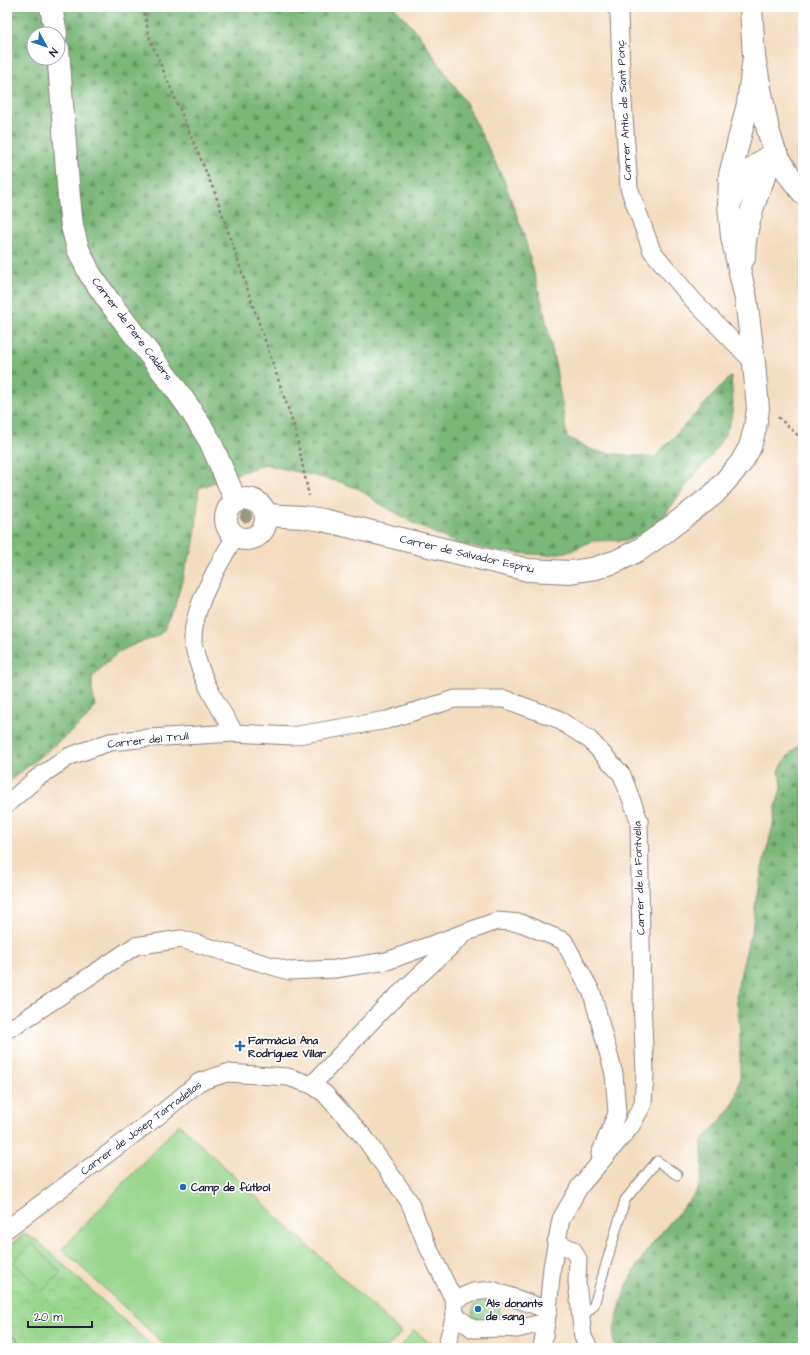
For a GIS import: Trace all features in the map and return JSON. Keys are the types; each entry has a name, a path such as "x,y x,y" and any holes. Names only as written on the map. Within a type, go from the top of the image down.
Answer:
{"street":[{"path":"51,7 55,26"},
{"path":"751,7 754,57 763,108 775,152 791,178 803,193"},
{"name":"Carrer Antic de Sant Ponç","path":"617,8 629,188 652,251 693,300 754,363"},
{"path":"744,287 732,237 729,205 730,175 748,104 754,57"},
{"name":"Carrer de Pere Calders","path":"59,66 69,198 72,226 78,249 90,274 111,304 190,409 210,441 236,501"},
{"path":"729,205 743,178 752,168 775,152"},
{"path":"744,287 745,236 749,215 775,152"},
{"name":"Carrer de Salvador Espriu","path":"266,515 303,517 322,520 528,570 570,572 596,568 617,561 639,550 714,494 741,463 750,447 756,428 758,409 754,363 744,287"},
{"path":"251,499 258,502 266,515 266,523 262,530 257,536 250,539 242,539 235,536 227,527 226,514 229,507 236,501 251,499"},
{"path":"235,536 202,600 196,622 193,645 200,671 213,697 235,733"},
{"name":"Carrer de la Fontvella","path":"235,733 292,736 387,720 455,699 504,699 556,718 585,736 622,774 639,820 642,999 645,1073 643,1104 631,1126 580,1186 560,1219 542,1348"},
{"name":"Carrer del Trull","path":"7,804 38,778 70,756 110,742 148,738 235,733"},
{"path":"7,1029 18,1024 135,946 181,939 289,971 336,969 387,961 498,921 521,923 564,941 592,992 614,1074 617,1113 594,1169"},
{"path":"467,932 385,1007 312,1085 324,1093 364,1137 409,1201 454,1308 473,1329 517,1329 547,1316"},
{"name":"Carrer de Josep Tarradellas","path":"7,1229 157,1117 200,1082 227,1073 288,1078 312,1085"},
{"path":"556,1242 573,1250 578,1258 577,1282 583,1337 589,1348"},
{"path":"446,1348 454,1308 473,1292 492,1290 547,1316"},
{"path":"517,1329 534,1342 538,1348"}],"lane":[{"path":"581,1319 594,1305 625,1200 657,1161 677,1175"}],"path":[{"path":"143,7 150,39 215,193 295,429 310,500 322,520"},
{"path":"758,409 774,412 803,440"}],"green space":[{"path":"7,7 394,7 420,36 466,103 503,178 523,232 543,307 556,368 567,437 599,452 654,458 731,376 733,403 729,426 712,455 688,483 658,524 629,540 592,541 571,551 547,555 501,552 458,544 415,524 377,502 361,490 340,482 264,464 199,488 194,544 186,564 173,612 165,629 157,636 128,647 116,654 92,678 92,690 95,705 90,715 7,783"},
{"path":"803,742 803,1348 615,1348 613,1336 615,1327 623,1296 631,1277 637,1265 661,1232 697,1191 702,1172 702,1141 728,1112 735,1101 740,1078 740,1031 736,994 752,931 762,869 782,784 779,771 789,755"},
{"name":"Camp de fútbol","path":"179,1124 401,1333 387,1348 168,1348 62,1249"},
{"path":"24,1234 38,1241 154,1348 18,1348 7,1333 7,1248"},
{"path":"32,1243 61,1273 42,1291 13,1262"},
{"path":"481,1299 500,1305 498,1321 479,1322 474,1319 473,1308"},
{"path":"414,1330 432,1345 431,1348 400,1348"}],"building":[{"path":"7,1333 18,1348 7,1348"}],"place":[{"name":"Farmàcia Ana Rodríguez Villar","path":"240,1046"},
{"name":"Camp de fútbol","path":"183,1187"},
{"name":"Als donants de sang","path":"478,1309"}]}
